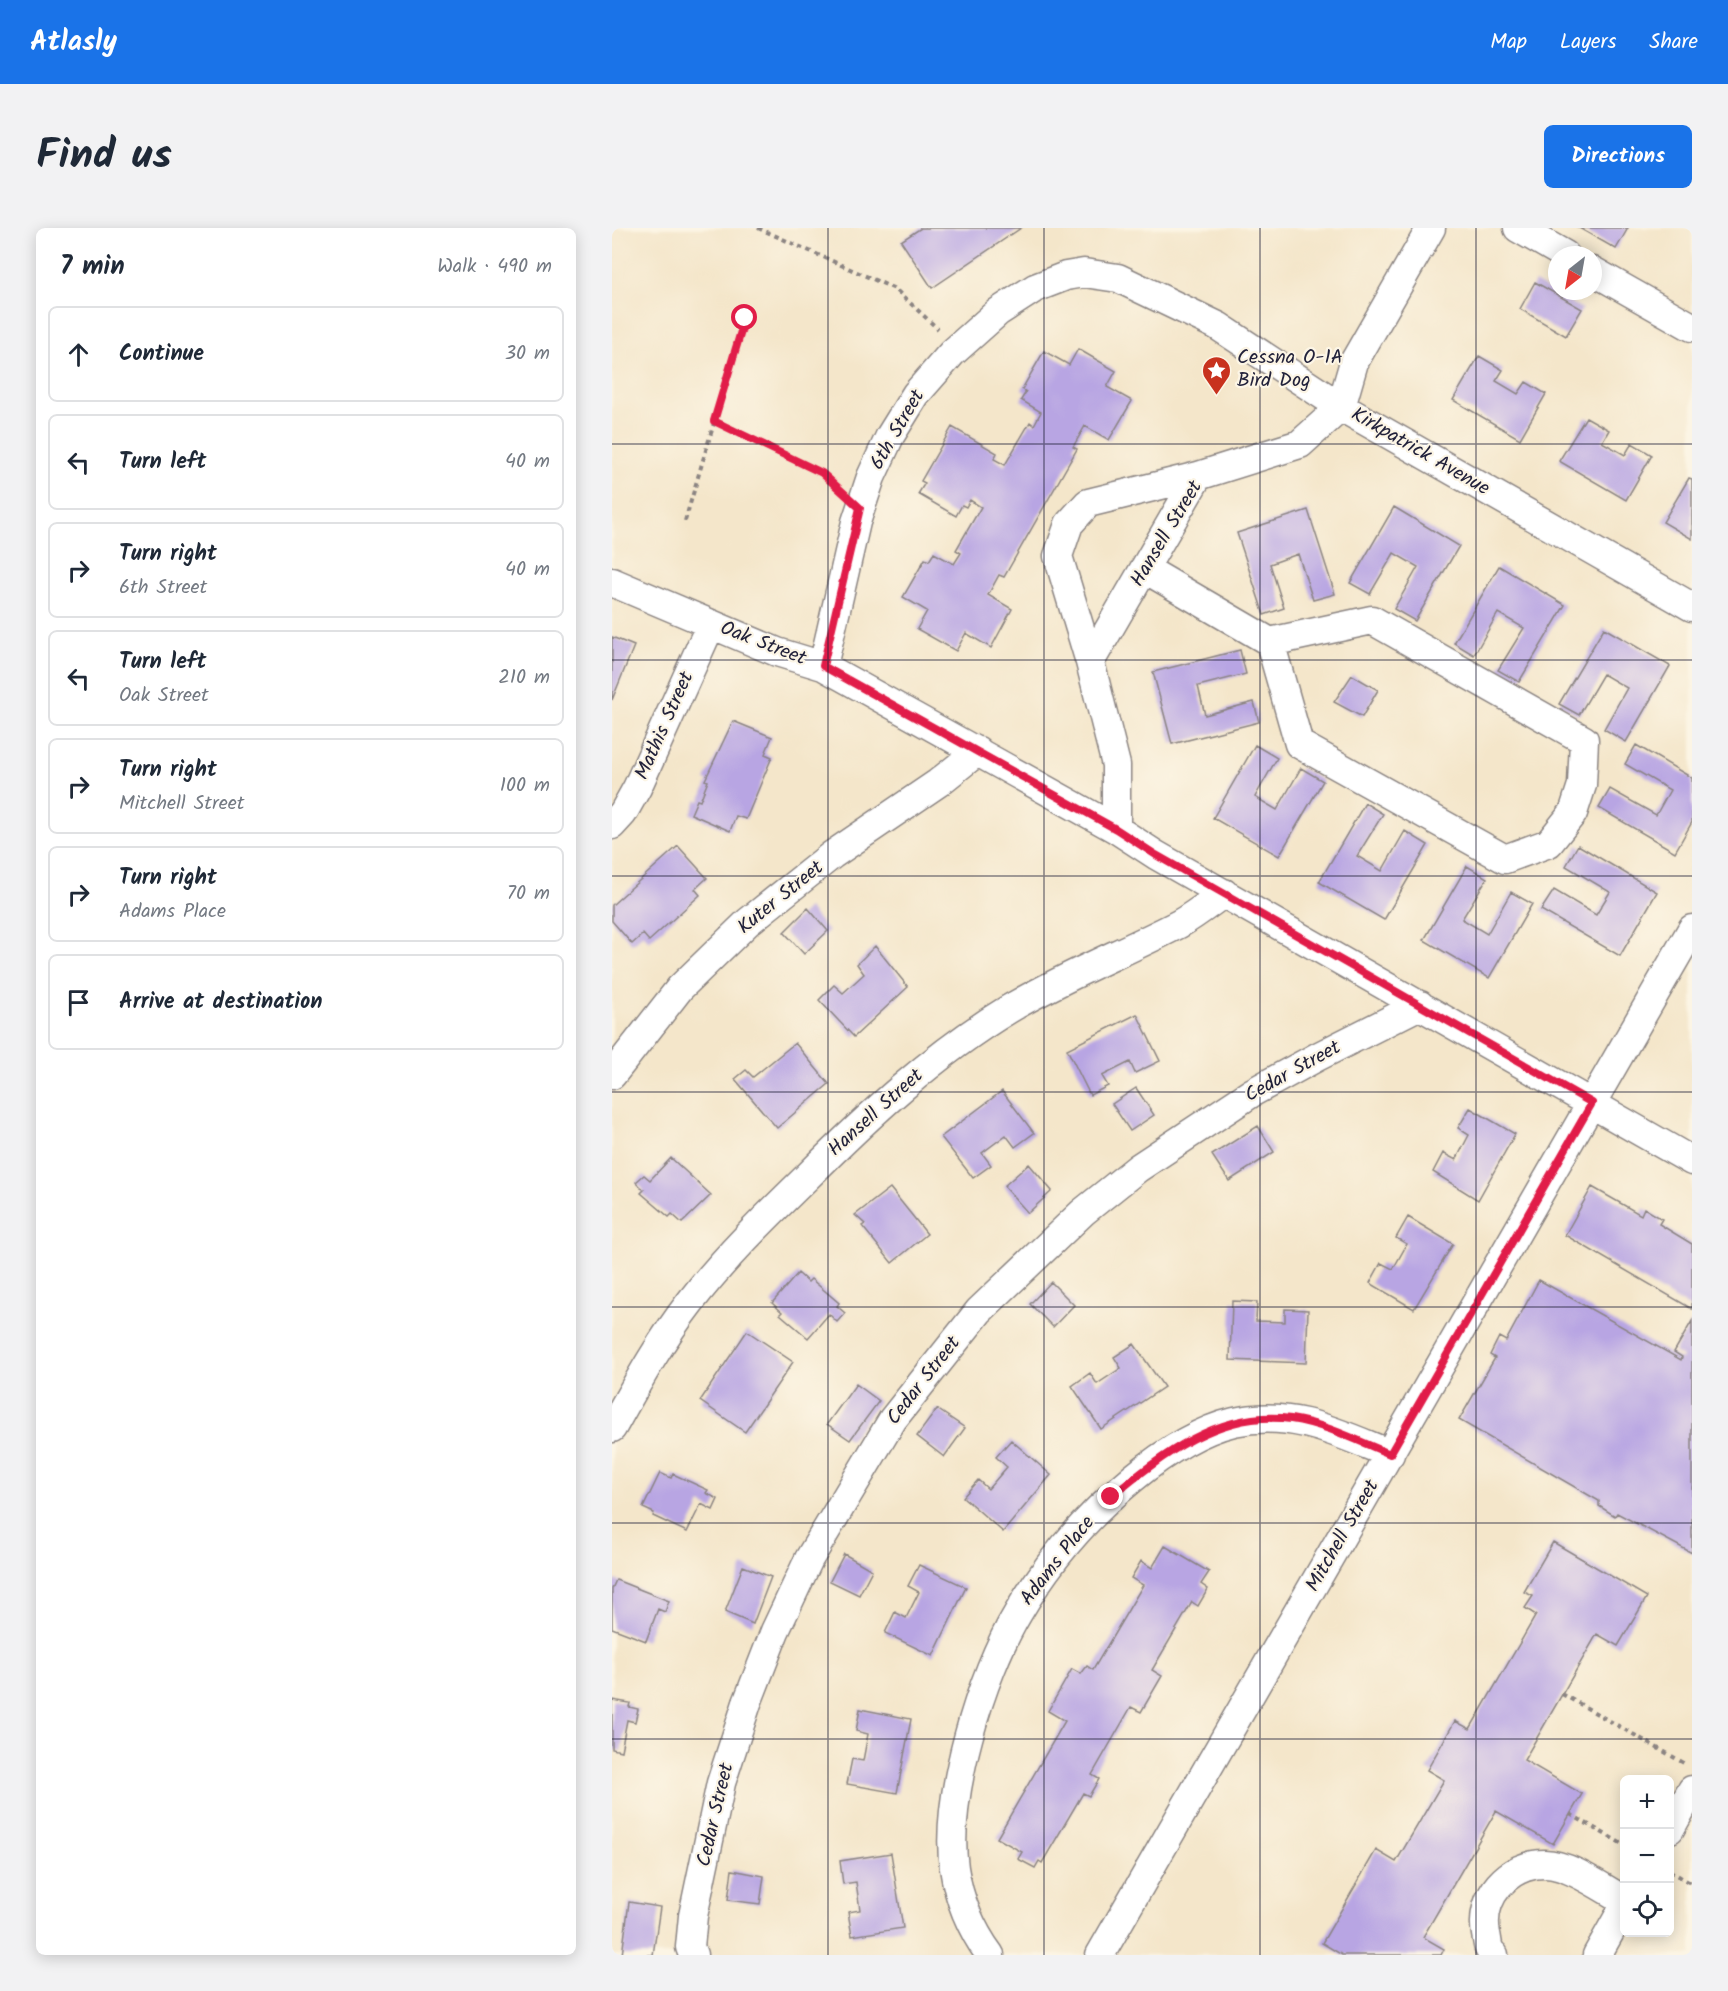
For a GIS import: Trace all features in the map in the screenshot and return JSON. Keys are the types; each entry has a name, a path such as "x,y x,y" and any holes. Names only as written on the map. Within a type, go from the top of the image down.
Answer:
{"street":[{"path":"1341,407 1354,362 1431,228"},
{"path":"1518,228 1549,246"},
{"name":"6th Street","path":"823,666 860,508 890,436 916,394 958,347 998,312 1035,288 1066,276 1084,273 1118,278"},
{"path":"1602,276 1692,327"},
{"name":"Kirkpatrick Avenue","path":"1118,278 1218,326 1341,407 1692,607"},
{"name":"Hansell Street","path":"1090,662 1198,476 1300,444 1341,407"},
{"path":"1116,829 1116,765 1090,662 1058,556 1070,524 1088,503 1198,476"},
{"path":"1145,569 1270,642 1372,620 1584,740 1582,785 1573,813 1549,843 1505,859 1309,750 1299,744 1270,642"},
{"name":"Oak Street","path":"612,582 777,652 823,666 1116,829 1156,855 1692,1161"},
{"name":"Mathis Street","path":"612,825 623,813 637,788 711,624"},
{"name":"Kuter Street","path":"612,1075 680,988 748,922 832,855 938,783 978,751"},
{"name":"Hansell Street","path":"612,1428 648,1365 690,1302 741,1241 832,1152 922,1070 961,1040 1011,1008 1080,971 1181,923 1224,893"},
{"name":"Mitchell Street","path":"1100,1955 1692,929"},
{"name":"Cedar Street","path":"693,1955 690,1947 693,1916 716,1805 747,1703 775,1631 809,1559 893,1419 979,1311 1083,1212 1138,1168 1253,1092 1419,1005"},
{"name":"Adams Place","path":"990,1955 976,1936 964,1910 954,1869 952,1845 956,1805 968,1739 988,1673 1018,1612 1056,1556 1111,1497 1155,1461 1198,1436 1232,1422 1271,1418 1291,1419 1320,1426 1390,1454"},
{"path":"1674,1822 1692,1790"},
{"path":"1494,1955 1490,1952 1484,1923 1490,1900 1505,1877 1526,1866 1547,1864 1572,1872 1620,1898"},
{"path":"1597,1955 1620,1915"}],"path":[{"path":"758,228 895,289 958,347"},
{"path":"685,521 745,318"},
{"path":"714,421 822,473 860,508"},
{"path":"1562,1694 1692,1768"},
{"path":"1570,1814 1620,1843"},
{"path":"1674,1873 1692,1884"}],"building":[{"path":"921,228 1021,228 932,288 901,241"},
{"path":"1579,228 1628,228 1616,249"},
{"path":"1535,282 1548,289 1548,300 1566,300 1582,309 1566,336 1520,309"},
{"path":"1078,349 1116,371 1107,387 1132,401 1109,440 1085,426 1073,447 1077,449 1004,577 999,575 988,595 1012,609 991,648 966,633 956,651 917,629 927,611 903,597 925,559 929,561 934,553 954,564 961,553 956,550 981,507 970,500 966,507 962,505 956,516 918,494 925,483 921,481 952,427 997,453 994,459 1005,465 1030,422 1034,425 1041,412 1021,400 1026,392 1022,389 1044,351 1069,365"},
{"path":"1479,356 1503,370 1496,381 1518,394 1526,382 1546,394 1520,439 1453,400"},
{"path":"1586,417 1609,430 1602,442 1625,455 1632,443 1652,455 1626,500 1559,461"},
{"path":"1689,478 1692,479 1692,539 1663,522"},
{"path":"1394,507 1459,546 1415,621 1394,609 1418,567 1394,553 1370,594 1350,583"},
{"path":"1308,510 1335,594 1313,600 1298,554 1270,564 1284,608 1264,615 1237,533"},
{"path":"1499,566 1565,605 1519,682 1498,670 1524,628 1498,613 1474,655 1454,643"},
{"path":"1604,628 1670,666 1626,742 1604,729 1627,688 1603,674 1579,715 1559,704"},
{"path":"612,637 634,646 612,700"},
{"path":"1240,650 1246,674 1198,686 1205,715 1254,702 1259,722 1172,744 1153,672"},
{"path":"1352,675 1378,690 1362,717 1334,702"},
{"path":"733,721 772,737 765,754 772,757 746,819 736,816 730,831 691,814 697,800 700,801 708,781 705,780"},
{"path":"1255,745 1277,758 1255,797 1277,810 1301,768 1323,781 1279,856 1213,818"},
{"path":"1636,745 1692,778 1692,822 1675,852 1599,808 1610,789 1656,815 1670,790 1625,764"},
{"path":"1365,803 1383,814 1357,856 1382,871 1405,831 1428,845 1384,920 1319,882"},
{"path":"1578,845 1657,892 1620,956 1541,910 1554,890 1596,915 1610,892 1566,866"},
{"path":"678,846 707,878 695,889 700,895 649,941 643,934 632,944 612,921 612,905"},
{"path":"1467,866 1487,878 1462,919 1487,934 1511,892 1532,904 1489,978 1424,940"},
{"path":"808,908 828,931 804,954 784,932"},
{"path":"875,946 908,987 854,1037 819,1000 834,985 843,993 864,974 857,964"},
{"path":"1137,1014 1160,1061 1135,1073 1130,1062 1102,1076 1108,1086 1090,1095 1067,1049"},
{"path":"795,1043 829,1084 777,1128 735,1079 746,1070 753,1077"},
{"path":"1136,1088 1154,1115 1130,1131 1112,1104"},
{"path":"1002,1091 1034,1133 1015,1147 1006,1135 982,1153 991,1165 973,1178 941,1137"},
{"path":"1470,1108 1515,1134 1478,1200 1433,1172 1443,1153 1456,1160 1469,1135 1458,1128"},
{"path":"1258,1126 1274,1152 1229,1181 1212,1155"},
{"path":"671,1158 711,1195 682,1223 672,1214 669,1217 641,1193 644,1190 636,1182 644,1175 650,1180"},
{"path":"1029,1164 1052,1191 1028,1213 1004,1186"},
{"path":"1592,1187 1641,1215 1644,1208 1662,1219 1659,1224 1692,1244 1692,1309 1565,1235"},
{"path":"890,1188 927,1234 892,1263 862,1226 865,1224 855,1215"},
{"path":"1408,1217 1453,1244 1414,1309 1370,1283 1381,1263 1393,1269 1407,1244 1396,1238"},
{"path":"798,1273 808,1282 811,1279 839,1303 837,1306 845,1313 837,1322 829,1314 808,1338 780,1314 782,1312 772,1303"},
{"path":"1539,1280 1681,1360 1682,1357 1674,1352 1692,1321 1692,1553 1617,1513 1615,1516 1599,1506 1599,1501 1459,1420 1495,1358 1490,1355 1499,1337 1506,1341"},
{"path":"1051,1282 1074,1305 1053,1327 1030,1304"},
{"path":"1232,1301 1257,1302 1256,1321 1285,1322 1285,1309 1308,1310 1306,1363 1230,1360"},
{"path":"747,1331 793,1362 745,1432 700,1401"},
{"path":"1134,1344 1164,1387 1101,1429 1072,1386 1090,1373 1097,1384 1121,1368 1114,1357"},
{"path":"856,1384 879,1401 850,1440 827,1424"},
{"path":"937,1409 965,1428 944,1457 917,1436"},
{"path":"1011,1440 1051,1475 1003,1532 963,1497 978,1480 988,1489 1007,1467 996,1457"},
{"path":"660,1473 671,1478 673,1474 708,1490 706,1493 718,1499 713,1510 701,1504 687,1532 653,1516 654,1513 643,1508"},
{"path":"1553,1542 1647,1597 1618,1646 1597,1634 1524,1760 1582,1794 1553,1844 1496,1811 1423,1937 1444,1949 1441,1955 1342,1955 1322,1943 1376,1850 1396,1862 1444,1780 1427,1770 1455,1721 1470,1729 1536,1615 1525,1608 1533,1596 1524,1592"},
{"path":"1165,1546 1209,1572 1201,1584 1208,1589 1198,1606 1192,1602 1152,1670 1162,1676 1141,1712 1131,1707 1092,1775 1099,1779 1089,1796 1083,1793 1042,1863 1039,1861 1035,1868 1018,1859 1022,1852 997,1838 1065,1721 1048,1711 1072,1669 1081,1674 1087,1666 1093,1670 1143,1585 1131,1578 1141,1561 1152,1568"},
{"path":"844,1554 872,1570 859,1595 830,1581"},
{"path":"919,1565 966,1587 933,1656 885,1633 895,1612 906,1618 919,1592 908,1586"},
{"path":"743,1566 771,1577 753,1624 725,1612"},
{"path":"616,1580 669,1601 665,1612 658,1609 646,1641 612,1628 612,1589"},
{"path":"612,1700 630,1703 629,1707 638,1709 635,1722 627,1720 621,1751 612,1749"},
{"path":"860,1709 911,1719 897,1793 847,1784 852,1759 863,1761 868,1734 856,1731"},
{"path":"891,1853 903,1928 852,1936 848,1912 860,1910 856,1882 843,1884 840,1861"},
{"path":"732,1870 764,1876 760,1904 728,1900"},
{"path":"629,1902 660,1907 653,1955 622,1955"}],"place":[{"name":"Cessna O-1A Bird Dog","path":"1216,396"}],"route":[{"path":"745,318 714,421 822,473 860,508 823,666 1116,829 1156,855 1592,1103 1390,1454 1320,1426 1291,1419 1251,1419 1232,1422 1179,1446 1155,1461 1111,1497"}]}
